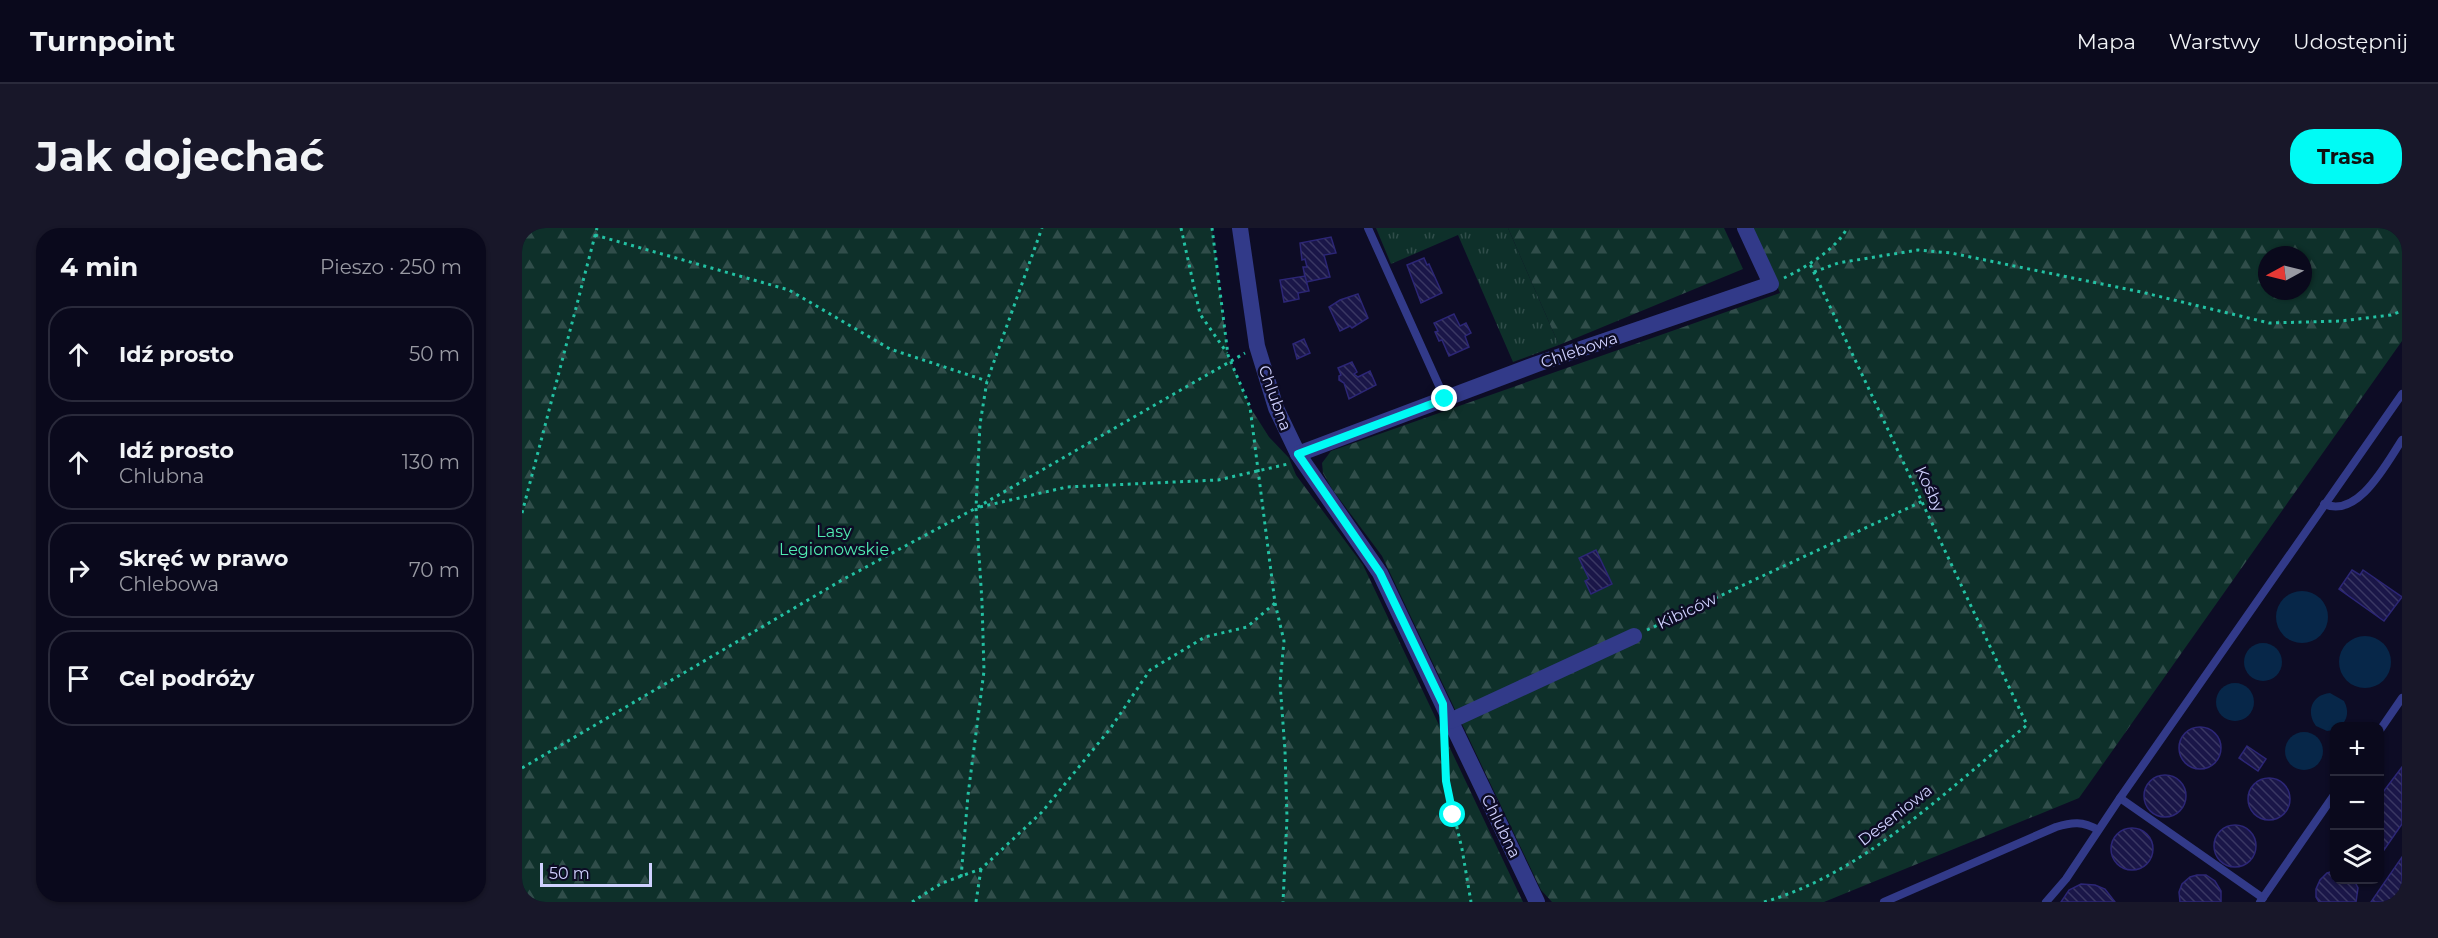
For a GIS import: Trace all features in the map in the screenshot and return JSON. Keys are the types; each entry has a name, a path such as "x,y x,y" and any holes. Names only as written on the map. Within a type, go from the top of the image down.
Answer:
{"street":[{"name":"Chlubna","path":"1240,228 1257,346 1276,408 1300,457 1380,573 1538,902"},
{"path":"1745,228 1771,284"},
{"name":"Chlebowa","path":"1300,457 1445,399 1771,284"},
{"path":"1450,721 1634,636"}],"lane":[{"path":"1368,228 1445,399"},
{"path":"2046,902 2066,879 2402,394"},
{"path":"2324,504 2333,508 2342,507 2361,496 2402,440"},
{"path":"2384,723 2402,698"},
{"path":"2120,798 2261,900 2330,801"},
{"path":"1884,902 2056,827 2081,823 2098,830"}],"path":[{"path":"522,513 597,228"},
{"path":"961,877 968,795 984,671 976,508 980,424 987,381 1042,228"},
{"path":"1181,228 1200,314 1228,355 1250,407 1275,603 1284,641 1280,683 1286,807 1283,902"},
{"path":"1212,228 1228,355"},
{"path":"1771,284 1810,264 1844,234 1847,228"},
{"path":"595,236 789,290 890,349 987,381"},
{"path":"1814,272 1838,263 1918,250 1951,253 2141,292 2269,323 2341,321 2391,315 2402,311"},
{"name":"Kośby","path":"1810,264 2027,724"},
{"path":"522,768 842,580 976,508 1257,346"},
{"path":"976,508 1067,487 1218,480 1258,471 1300,457"},
{"name":"Kibiców","path":"1634,636 1923,501"},
{"path":"912,902 942,884 981,869 1042,812 1110,729 1150,670 1179,650 1205,637 1247,627 1275,603"},
{"name":"Deseniowa","path":"1764,902 1794,894 1871,852 2027,724"},
{"path":"1444,742 1446,781 1462,849 1471,902"},
{"path":"976,902 981,869"}],"green space":[{"name":"Lasy Legionowskie","path":"522,228 1212,228 1228,355 1250,407 1269,437 1289,458 1296,475 1363,565 1523,902 522,902"},
{"path":"1376,228 1508,228 1559,345 1513,362 1458,235 1391,264"},
{"path":"1508,228 1724,228 1743,269 1559,345"},
{"path":"1753,228 2402,228 2402,341 2079,798 1824,902 1552,902 1541,890 1382,556 1332,489 1323,473 1322,463 1331,451 1780,293"}],"water":[{"path":"2297,591 2307,591 2317,595 2324,602 2328,617 2324,632 2317,639 2307,643 2297,643 2287,639 2280,632 2276,622 2276,612 2280,602 2287,595"},
{"path":"2360,636 2370,636 2380,640 2387,647 2391,662 2387,677 2380,684 2370,688 2360,688 2350,684 2343,677 2339,667 2339,657 2343,647 2350,640"},
{"path":"2263,643 2276,649 2282,662 2276,675 2263,681 2250,675 2244,662 2250,649"},
{"path":"2235,683 2248,689 2254,702 2248,715 2235,721 2222,715 2216,702 2222,689"},
{"path":"2330,693 2344,701 2347,708 2344,722 2330,722 2330,731 2327,731 2316,726 2311,715 2312,705 2318,697"},
{"path":"2304,732 2317,738 2323,751 2317,764 2304,770 2291,764 2285,751 2291,738"}],"building":[{"path":"1331,237 1336,253 1324,255 1330,277 1306,282 1303,267 1307,267 1305,259 1302,260 1300,243"},
{"path":"1424,258 1442,293 1421,303 1407,265"},
{"path":"1305,276 1309,291 1298,293 1299,299 1284,302 1280,280"},
{"path":"1358,294 1368,318 1352,328 1350,326 1340,331 1329,307 1340,300"},
{"path":"1454,314 1460,326 1466,323 1471,333 1465,336 1469,347 1449,356 1442,340 1439,341 1434,323"},
{"path":"1304,339 1310,353 1297,359 1293,344"},
{"path":"1352,362 1357,372 1354,374 1358,377 1370,371 1376,385 1349,399 1344,383 1339,380 1341,375 1338,368"},
{"path":"1596,550 1612,584 1591,594 1585,581 1589,579 1579,558"},
{"path":"2352,570 2360,575 2363,570 2402,597 2384,621 2339,589"},
{"path":"2200,727 2208,728 2215,733 2220,740 2220,756 2215,763 2208,768 2200,769 2192,768 2185,763 2180,756 2179,748 2180,740 2185,733 2192,728"},
{"path":"2247,746 2266,759 2258,771 2239,758"},
{"path":"2402,767 2402,824 2384,850 2384,830 2384,791"},
{"path":"2165,775 2173,776 2180,781 2185,788 2185,804 2180,811 2173,816 2165,817 2157,816 2150,811 2145,804 2144,796 2145,788 2150,781 2157,776"},
{"path":"2269,778 2277,779 2284,784 2289,791 2289,807 2284,814 2277,819 2269,820 2261,819 2254,814 2249,807 2248,799 2249,791 2254,784 2261,779"},
{"path":"2235,825 2243,826 2250,831 2255,838 2255,854 2250,861 2243,866 2235,867 2227,866 2220,861 2215,854 2214,846 2215,838 2220,831 2227,826"},
{"path":"2132,828 2140,829 2147,834 2152,841 2152,857 2147,864 2140,869 2132,870 2124,869 2117,864 2112,857 2111,849 2112,841 2117,834 2124,829"},
{"path":"2402,857 2402,902 2371,902"},
{"path":"2330,872 2330,884 2356,884 2358,888 2356,902 2319,902 2316,889 2320,880"},
{"path":"2206,875 2215,881 2221,891 2221,902 2180,902 2179,892 2182,884 2190,877"},
{"path":"2081,884 2095,885 2105,889 2115,902 2061,902 2069,890"}],"route":[{"path":"1445,399 1298,454 1380,573 1443,704 1446,781 1453,815"}]}
